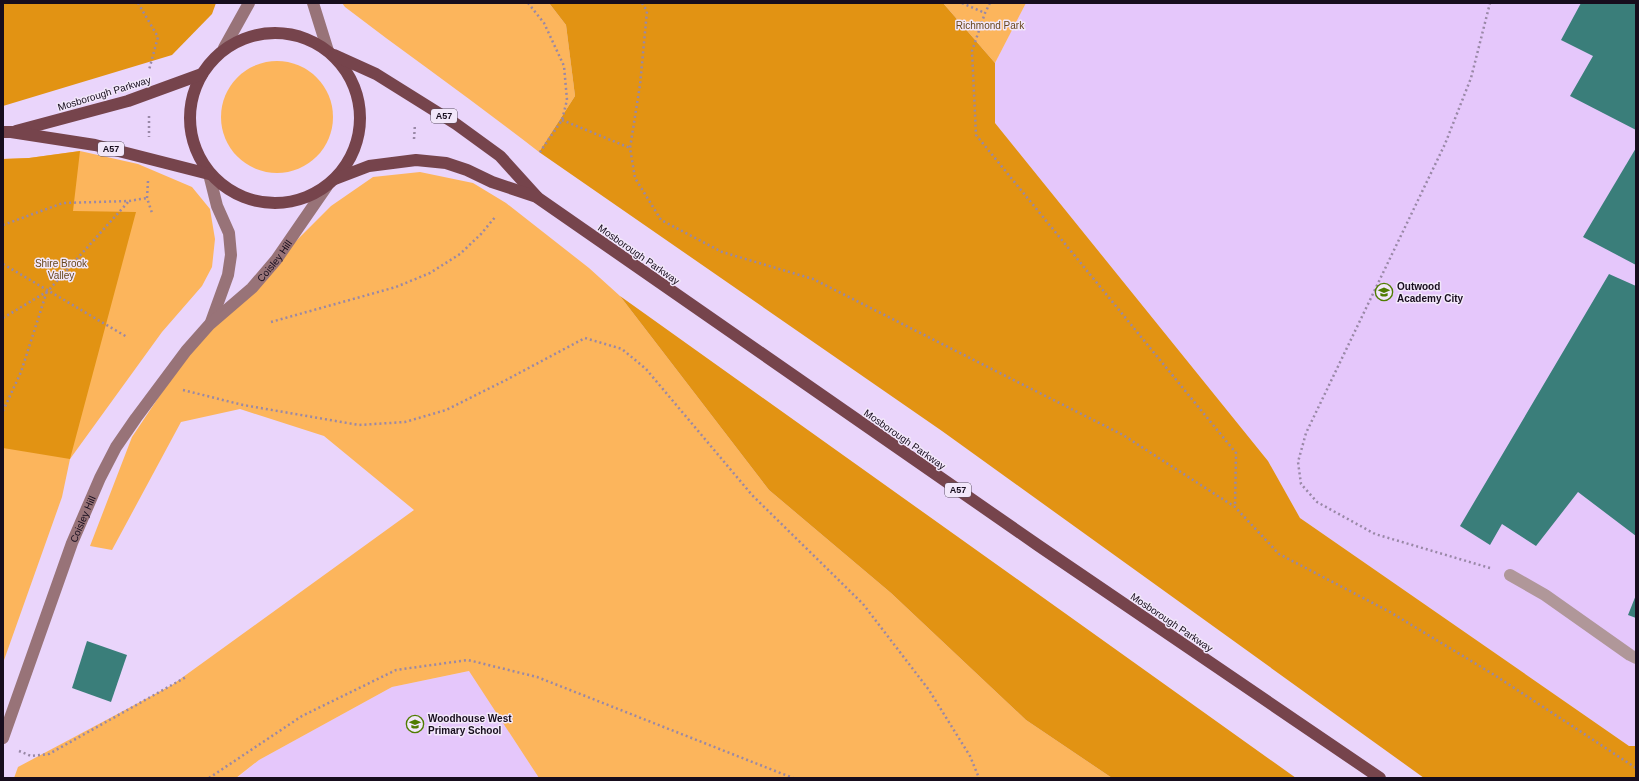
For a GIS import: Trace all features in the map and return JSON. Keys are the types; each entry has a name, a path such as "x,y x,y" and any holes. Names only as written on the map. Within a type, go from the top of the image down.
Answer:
{"highway":[{"name":"A57","path":"274,33 289,34 304,38 331,53 351,80 358,100 360,122 353,151 346,164 331,183 313,195 299,200 277,204 258,202 239,196 225,188 209,174 200,161 191,131 192,101 195,87 202,74 224,48 254,36 274,33"},
{"name":"Mosborough Parkway","path":"331,53 376,74 456,124 500,156 538,198 1039,546 1380,778"},
{"name":"Mosborough Parkway","path":"7,132 128,101 202,74"},
{"name":"Mosborough Parkway","path":"7,132 95,145 209,174"},
{"name":"Mosborough Parkway","path":"331,183 369,166 416,160 446,163 467,170 492,182 538,198"}],"main road":[{"path":"224,48 249,3"},
{"path":"313,3 331,53"},
{"name":"Coisley Hill","path":"209,174 217,206 229,233 231,255 228,275 209,325"},
{"name":"Coisley Hill","path":"3,738 72,543 100,478 116,447 186,351 209,325 252,288 276,260 331,183"}],"lane":[{"path":"1510,575 1545,595 1636,658"}],"path":[{"path":"138,3 158,37 148,76"},
{"path":"528,3 544,23 564,66 567,100 562,120 540,152"},
{"path":"642,3 647,11 640,85 630,148 635,178 661,220 722,252 813,279 1123,436 1235,507 1279,554 1390,612 1496,676 1636,768"},
{"path":"962,3 985,13"},
{"path":"990,3 972,51 976,135 1236,453 1235,507"},
{"path":"1490,3 1471,78 1445,144 1306,433 1298,462 1301,484 1317,502 1375,534 1510,575"},
{"path":"149,115 149,144"},
{"path":"413,144 416,118"},
{"path":"562,120 630,148"},
{"path":"148,179 147,198 152,213"},
{"path":"3,225 63,203 129,201 147,198"},
{"path":"3,318 48,290 129,201"},
{"path":"271,322 396,287 430,273 460,254 481,234 496,216"},
{"path":"3,264 127,337"},
{"path":"3,411 22,372 48,290"},
{"path":"183,390 243,405 359,425 405,422 446,410 585,338 622,349 646,369 752,495 862,604 929,690 970,756 979,778"},
{"path":"209,778 302,716 396,670 468,660 537,677 793,778"},
{"path":"16,750 31,756 49,754 186,678"}],"shaded area":[{"name":"Outwood Academy City","path":"1026,3 1636,3 1636,746 1629,746 1300,518 1268,461 995,123 995,63"},
{"name":"Woodhouse West Primary School","path":"470,671 539,778 237,778 259,760 392,687"}],"green space":[{"path":"3,3 216,3 212,14 172,55 3,106"},
{"path":"342,3 549,3 566,25 575,96 539,152 345,7"},
{"path":"549,3 943,3 995,63 995,123 1268,461 1300,518 1629,746 1636,746 1636,778 1424,778 942,431 539,152 575,96 566,25"},
{"name":"Richmond Park","path":"943,3 1026,3 995,63"},
{"path":"277,61 288,62 298,66 308,71 316,78 323,86 328,96 332,106 332,128 328,138 323,148 316,156 308,163 298,168 288,172 277,173 266,172 256,168 246,163 238,156 231,148 226,138 222,128 221,117 222,106 226,96 231,86 238,78 246,71 256,66 266,62"},
{"name":"Shire Brook Valley","path":"80,151 138,164 192,187 210,209 215,239 212,267 202,286 162,332 70,459 62,497 3,663 3,159 29,158"},
{"name":"Shire Brook Valley","path":"80,151 73,211 136,212 70,459 3,448 3,159 29,158"},
{"path":"420,172 473,183 506,203 589,268 620,296 769,490 891,593 1026,720 1112,778 539,778 469,671 392,687 259,760 236,778 14,778 18,767 172,685 414,510 324,436 240,409 181,422 112,550 90,546 132,437 197,340 331,206 373,177"},
{"path":"620,296 1296,778 1112,778 1026,720 891,593 769,490"}],"building":[{"path":"1581,3 1636,3 1636,130 1570,96 1593,56 1561,40"},
{"path":"1636,148 1636,265 1583,237"},
{"path":"1609,274 1636,286 1636,536 1578,492 1536,546 1502,524 1490,545 1460,526"},
{"path":"1636,595 1636,618 1628,615"},
{"path":"87,641 127,655 111,702 72,688"}],"place":[{"name":"Outwood Academy City","path":"1384,292"},
{"name":"Woodhouse West Primary School","path":"415,724"}]}
